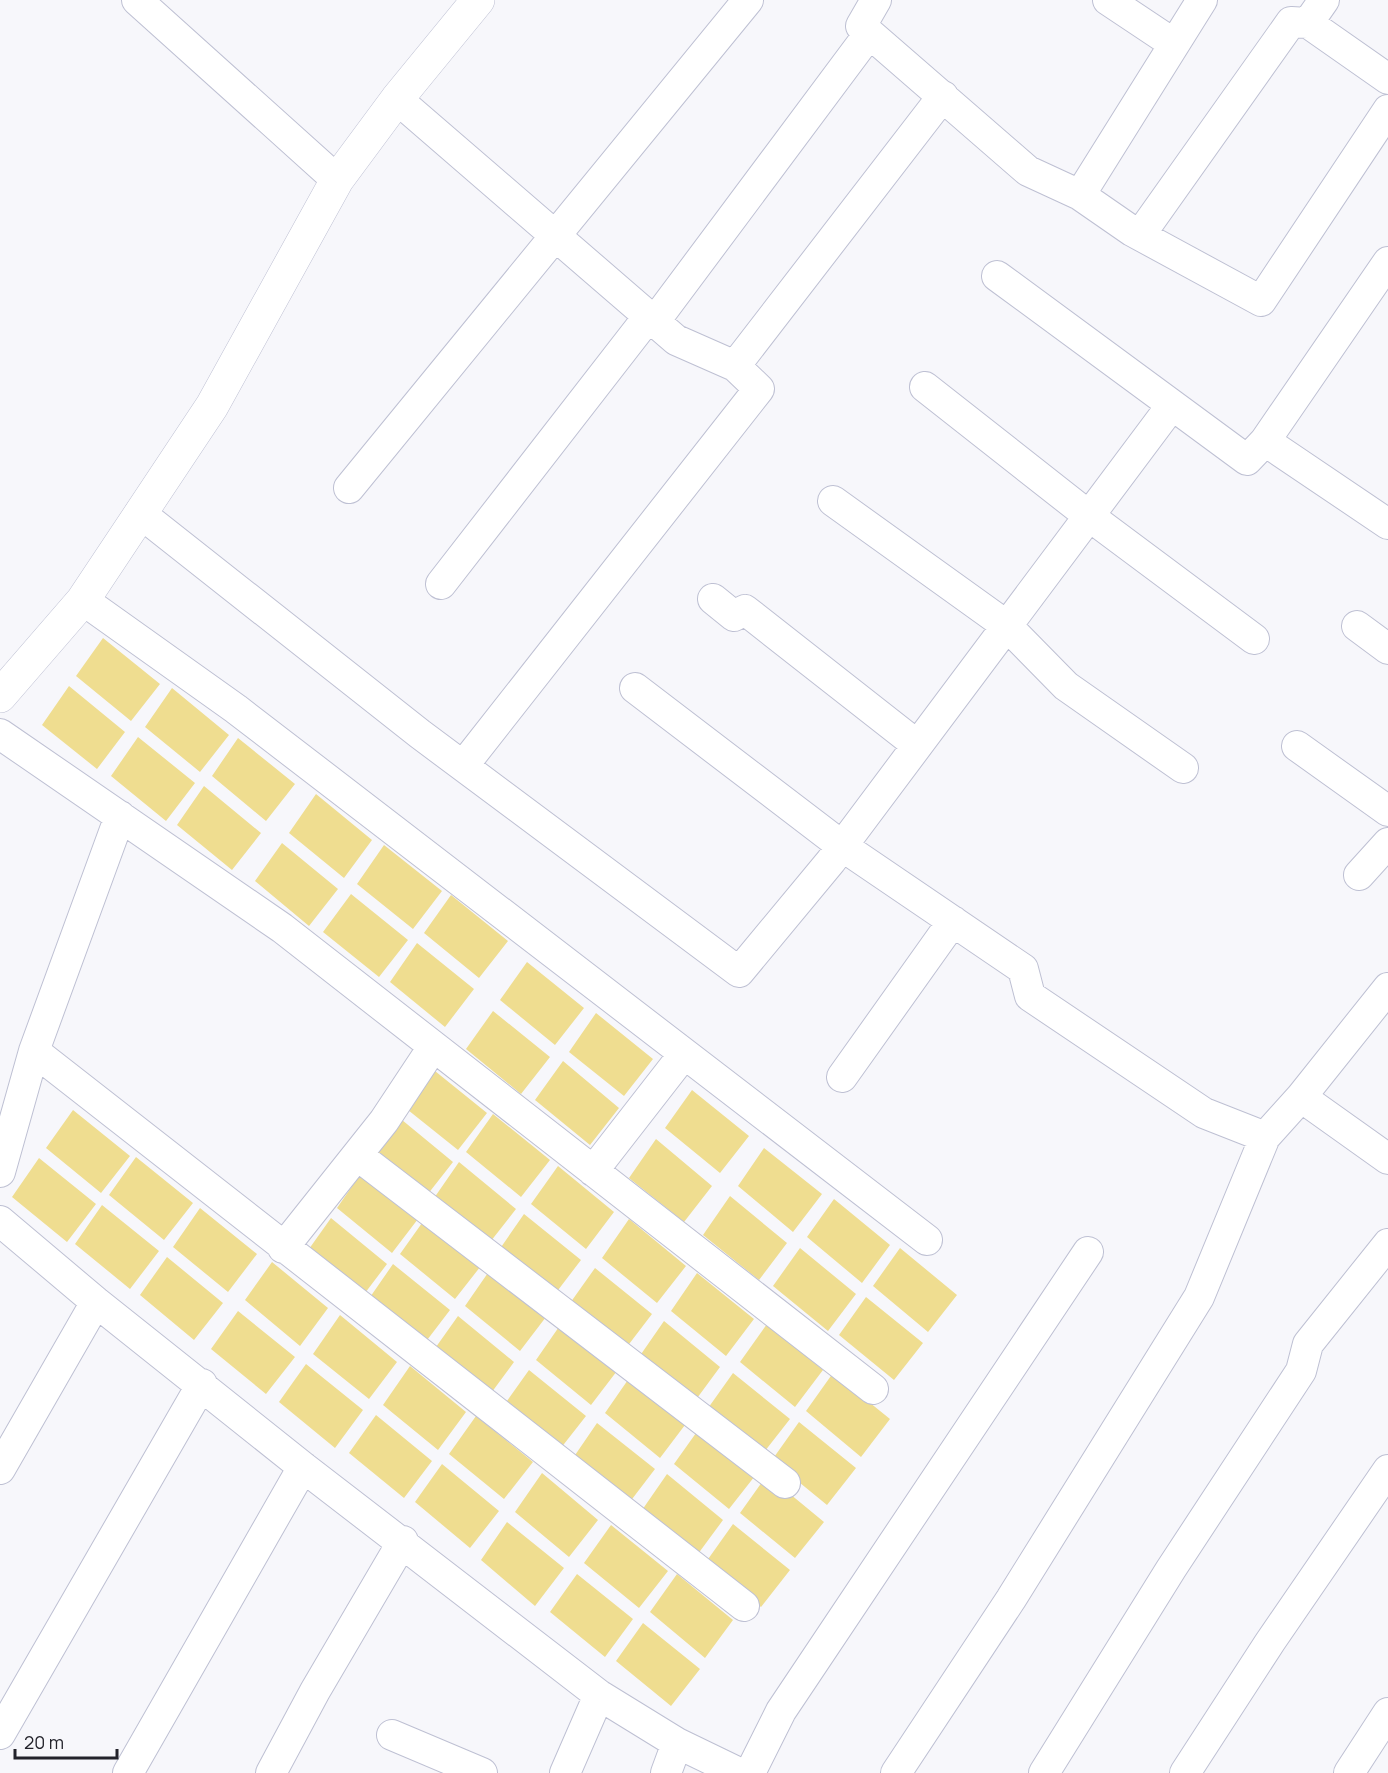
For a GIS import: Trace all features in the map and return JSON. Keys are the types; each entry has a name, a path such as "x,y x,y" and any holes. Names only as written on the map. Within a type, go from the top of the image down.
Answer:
{"street":[{"path":"137,0 337,180"},
{"path":"349,488 748,0"},
{"path":"876,0 861,26 1028,171 1080,195 1140,235 1261,302 1388,110"},
{"path":"1108,0 1174,44"},
{"path":"1080,195 1202,0"},
{"path":"0,696 83,600 212,406 337,180 397,99 475,1"},
{"path":"1140,235 1291,22 1316,11 1388,79"},
{"path":"441,584 652,319 870,34"},
{"path":"735,366 943,96"},
{"path":"397,99 676,340 735,366 759,389 463,766"},
{"path":"997,276 1247,460 1265,441 1388,262"},
{"path":"925,387 1089,516 1254,639"},
{"path":"140,513 463,766 739,972 842,846 1172,405"},
{"path":"1265,441 1388,524"},
{"path":"833,501 1007,626 1066,686 1183,768"},
{"path":"83,600 236,709 927,1240"},
{"path":"713,600 734,616 745,610 917,745"},
{"path":"1357,626 1388,649"},
{"path":"635,688 842,846 1023,969 1030,996 1204,1113 1265,1137"},
{"path":"0,734 282,928 873,1389"},
{"path":"1297,746 1388,811"},
{"path":"0,1172 34,1051 120,816"},
{"path":"1359,875 1388,843"},
{"path":"842,1077 953,921"},
{"path":"896,1773 1011,1599 1199,1297 1265,1137 1301,1097 1388,988"},
{"path":"283,1248 384,1121 433,1047"},
{"path":"34,1051 283,1248 744,1606"},
{"path":"593,1171 684,1054"},
{"path":"1301,1097 1388,1159"},
{"path":"357,1155 784,1483"},
{"path":"0,1221 96,1302 202,1384 303,1467 403,1541 599,1695 677,1743 739,1773"},
{"path":"1044,1773 1171,1569 1301,1371 1308,1344 1388,1244"},
{"path":"750,1773 781,1712 1088,1252"},
{"path":"0,1469 96,1302"},
{"path":"0,1734 202,1384"},
{"path":"128,1773 303,1467"},
{"path":"1185,1773 1270,1642 1388,1470"},
{"path":"271,1773 315,1690 403,1541"},
{"path":"565,1773 599,1695"},
{"path":"1348,1773 1388,1713"},
{"path":"392,1735 482,1773"},
{"path":"666,1773 677,1743"}],"building":[{"path":"103,638 160,684 131,721 76,676"},
{"path":"69,686 125,732 97,769 42,725"},
{"path":"172,688 229,735 200,772 145,727"},
{"path":"138,737 195,783 166,821 111,776"},
{"path":"238,738 295,784 266,821 212,776"},
{"path":"204,786 261,833 232,870 177,825"},
{"path":"316,794 372,840 344,878 289,833"},
{"path":"282,843 338,889 309,926 255,881"},
{"path":"384,845 442,891 413,929 357,884"},
{"path":"351,894 408,940 379,977 323,932"},
{"path":"451,895 508,941 479,978 424,933"},
{"path":"417,943 474,989 445,1027 390,982"},
{"path":"527,962 584,1008 555,1045 500,1000"},
{"path":"493,1011 550,1057 521,1094 466,1049"},
{"path":"596,1013 653,1059 624,1096 569,1052"},
{"path":"563,1061 619,1108 590,1145 535,1100"},
{"path":"430,1067 487,1113 458,1150 403,1106"},
{"path":"692,1090 749,1136 720,1173 665,1128"},
{"path":"73,1110 130,1156 101,1193 46,1148"},
{"path":"493,1114 550,1160 521,1197 466,1152"},
{"path":"396,1115 453,1162 424,1199 369,1154"},
{"path":"656,1139 712,1186 684,1222 629,1178"},
{"path":"764,1148 822,1194 793,1232 738,1186"},
{"path":"136,1157 193,1203 164,1240 109,1195"},
{"path":"39,1158 96,1204 67,1242 12,1197"},
{"path":"459,1162 516,1209 487,1246 432,1201"},
{"path":"558,1166 614,1212 586,1249 531,1204"},
{"path":"364,1169 421,1215 392,1253 337,1208"},
{"path":"730,1196 787,1243 759,1280 703,1235"},
{"path":"834,1199 890,1245 862,1283 807,1237"},
{"path":"102,1205 159,1251 130,1289 75,1244"},
{"path":"200,1208 257,1254 228,1292 173,1247"},
{"path":"524,1214 581,1260 552,1298 497,1253"},
{"path":"427,1216 484,1262 455,1299 400,1254"},
{"path":"331,1218 387,1264 359,1301 304,1256"},
{"path":"629,1219 686,1266 657,1303 602,1258"},
{"path":"800,1248 856,1294 828,1331 773,1286"},
{"path":"900,1248 957,1295 928,1332 873,1286"},
{"path":"167,1257 223,1303 194,1340 140,1295"},
{"path":"272,1262 328,1308 300,1346 245,1300"},
{"path":"393,1264 450,1310 421,1348 366,1303"},
{"path":"492,1267 549,1313 520,1351 465,1306"},
{"path":"595,1268 652,1314 623,1352 568,1306"},
{"path":"697,1273 754,1319 726,1356 671,1311"},
{"path":"866,1297 923,1343 894,1380 839,1335"},
{"path":"238,1311 295,1357 266,1394 211,1349"},
{"path":"340,1315 397,1362 369,1399 313,1354"},
{"path":"458,1316 514,1362 486,1400 431,1354"},
{"path":"563,1321 620,1367 591,1405 536,1360"},
{"path":"664,1321 720,1367 692,1405 637,1360"},
{"path":"767,1324 823,1370 795,1407 740,1362"},
{"path":"306,1364 363,1410 335,1448 279,1402"},
{"path":"410,1366 466,1412 438,1450 383,1405"},
{"path":"529,1370 586,1416 557,1453 502,1408"},
{"path":"733,1373 790,1419 761,1456 706,1411"},
{"path":"833,1373 890,1419 861,1457 806,1411"},
{"path":"632,1374 688,1421 660,1458 605,1413"},
{"path":"376,1415 432,1461 404,1498 349,1453"},
{"path":"476,1416 533,1462 504,1499 449,1454"},
{"path":"799,1422 856,1468 827,1505 772,1460"},
{"path":"597,1423 655,1469 626,1507 571,1461"},
{"path":"701,1426 758,1472 729,1509 674,1464"},
{"path":"442,1464 499,1511 470,1548 415,1502"},
{"path":"542,1473 598,1520 569,1557 515,1512"},
{"path":"667,1474 723,1520 695,1558 640,1513"},
{"path":"767,1475 824,1522 795,1558 740,1513"},
{"path":"507,1522 564,1568 535,1606 481,1560"},
{"path":"733,1524 790,1570 761,1607 706,1562"},
{"path":"611,1525 668,1571 639,1608 584,1563"},
{"path":"577,1574 633,1619 605,1657 550,1612"},
{"path":"677,1574 733,1620 705,1658 650,1612"},
{"path":"643,1623 700,1669 671,1706 616,1661"}]}
